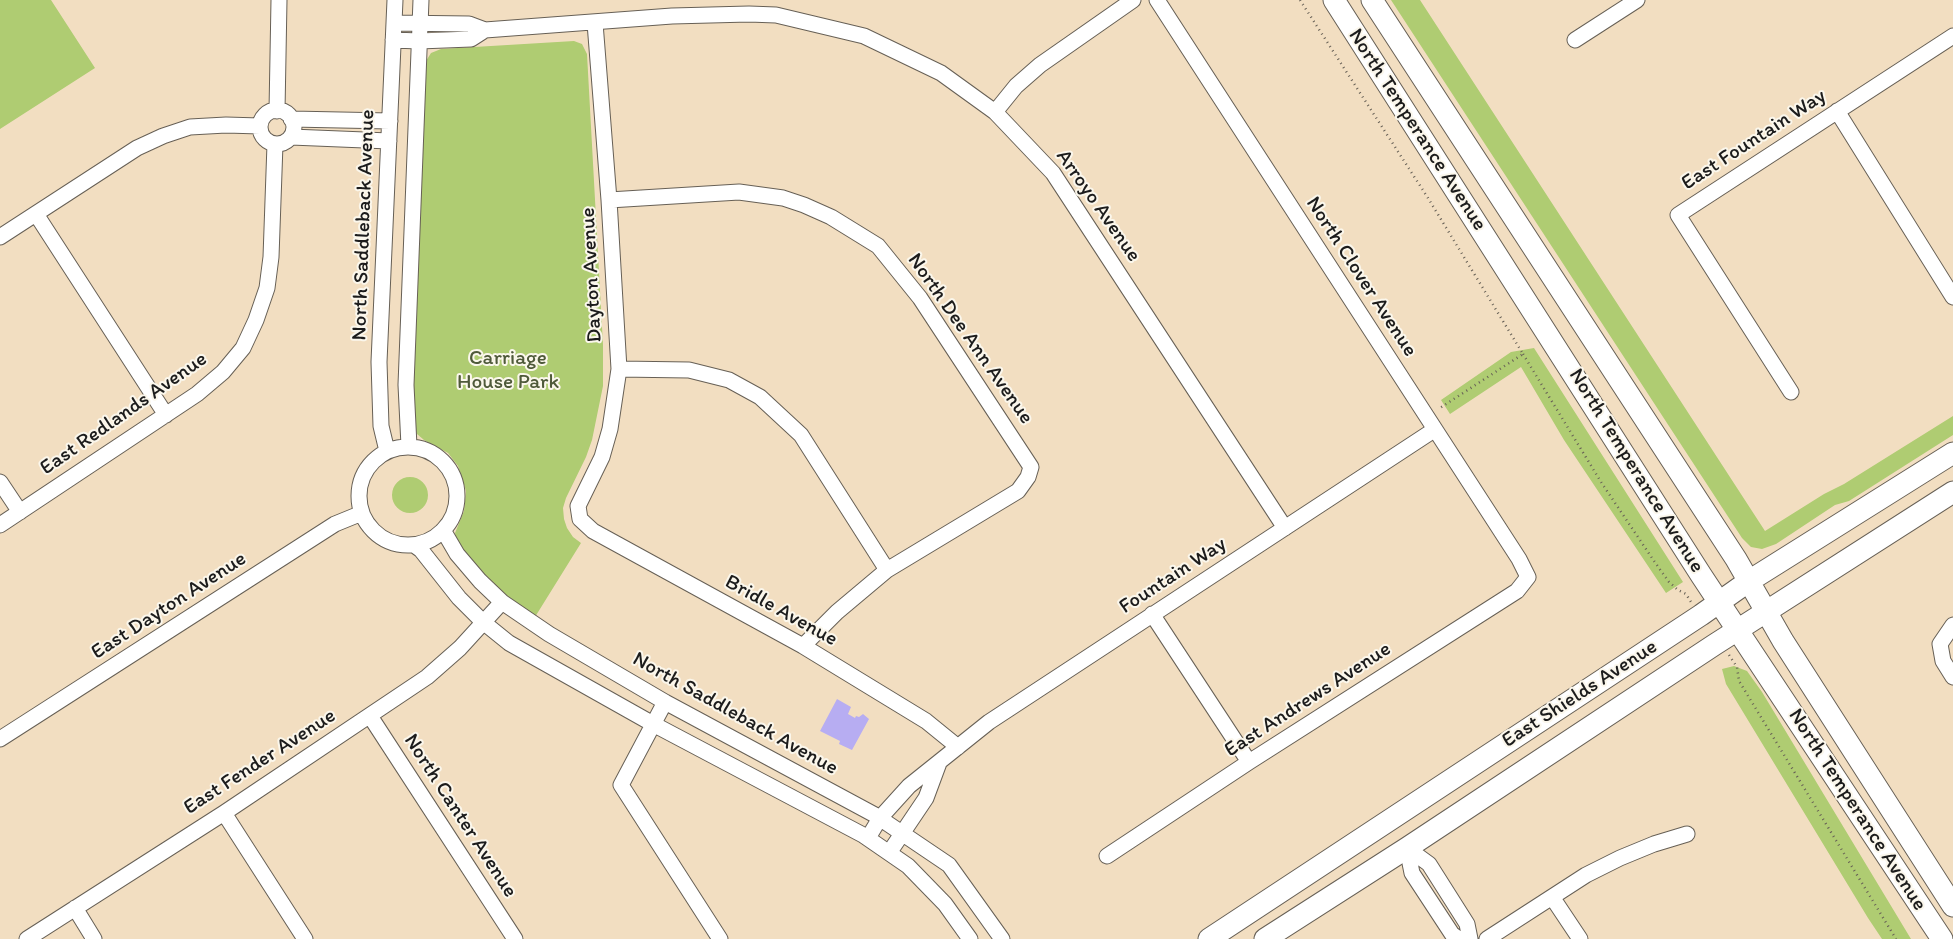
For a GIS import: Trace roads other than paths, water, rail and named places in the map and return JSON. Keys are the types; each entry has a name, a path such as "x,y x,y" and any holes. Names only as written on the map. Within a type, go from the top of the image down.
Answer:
{"main road":[{"name":"North Temperance Avenue","path":"1334,0 1738,630 1942,939"},
{"name":"North Temperance Avenue","path":"1372,0 1749,581 1783,641 1953,906"},
{"name":"East Shields Avenue","path":"1209,939 1749,581 1953,453"},
{"name":"East Shields Avenue","path":"1264,939 1407,848 1766,611 1953,492"}],"street":[{"path":"277,111 279,0"},
{"name":"North Saddleback Avenue","path":"387,451 381,426 379,362 395,0"},
{"path":"409,446 406,385 421,0"},
{"path":"995,112 1016,86 1040,65 1133,0"},
{"name":"North Clover Avenue","path":"1156,0 1519,558 1528,578"},
{"path":"1575,40 1637,0"},
{"name":"Arroyo Avenue","path":"394,23 469,24 485,30 595,23 750,7 864,36 941,73 995,112 1053,173 1285,528"},
{"name":"Dayton Avenue","path":"580,519 578,506 602,457 610,429 619,369 609,200 595,23"},
{"name":"Arroyo Avenue","path":"393,40 471,39 485,30"},
{"name":"East Fountain Way","path":"1791,392 1678,215 1953,36"},
{"path":"277,111 286,113 291,119 294,128 291,137 285,142 275,144 268,142 264,138 260,126 262,118 266,114 277,111"},
{"path":"1838,111 1953,297"},
{"path":"291,119 390,121"},
{"path":"0,237 137,148 163,136 190,127 260,126"},
{"path":"291,137 389,141"},
{"name":"East Redlands Avenue","path":"0,525 197,394 223,372 243,348 256,320 267,288 271,257 275,144"},
{"name":"North Dee Ann Avenue","path":"609,200 739,192 783,198 831,217 878,246 920,298 1031,467 1028,477 1018,491 886,570"},
{"path":"36,214 166,415"},
{"path":"619,369 689,370 729,380 760,397 801,435 886,570 837,612 803,646"},
{"name":"Fountain Way","path":"868,838 880,818 909,786 989,722 1434,430"},
{"path":"409,446 426,449 440,458 452,471 457,487 457,504 451,520 443,530 427,541 414,545 400,544 387,540 375,532 362,513 359,492 364,475 373,461 387,451 409,446"},
{"path":"0,482 20,512"},
{"name":"East Dayton Avenue","path":"0,740 335,524 362,513"},
{"name":"Bridle Avenue","path":"580,519 593,531 803,646 926,721 958,748"},
{"name":"North Saddleback Avenue","path":"443,530 448,541 466,566 502,602 549,634 665,702 880,818 949,865 1002,939"},
{"name":"North Saddleback Avenue","path":"414,545 421,550 459,598 483,622 509,643 654,724 868,838 908,866 945,904 970,939"},
{"name":"East Andrews Avenue","path":"1107,856 1517,591 1528,578"},
{"name":"East Fender Avenue","path":"27,939 224,813 427,677 460,648 502,602"},
{"path":"1152,614 1250,762"},
{"path":"1953,625 1940,644 1943,661 1953,677"},
{"path":"665,702 621,785 720,939"},
{"name":"North Canter Avenue","path":"370,716 516,939"},
{"path":"888,853 926,798 939,763"},
{"path":"224,813 305,939"},
{"path":"1487,939 1586,875 1654,844 1687,834"},
{"path":"1407,848 1412,873 1452,934 1459,939"},
{"path":"1407,848 1429,864 1467,924 1470,939"},
{"path":"1552,897 1580,939"},
{"path":"74,908 94,939"}],"park label":[{"name":"Carriage House Park","path":"508,371"}]}
